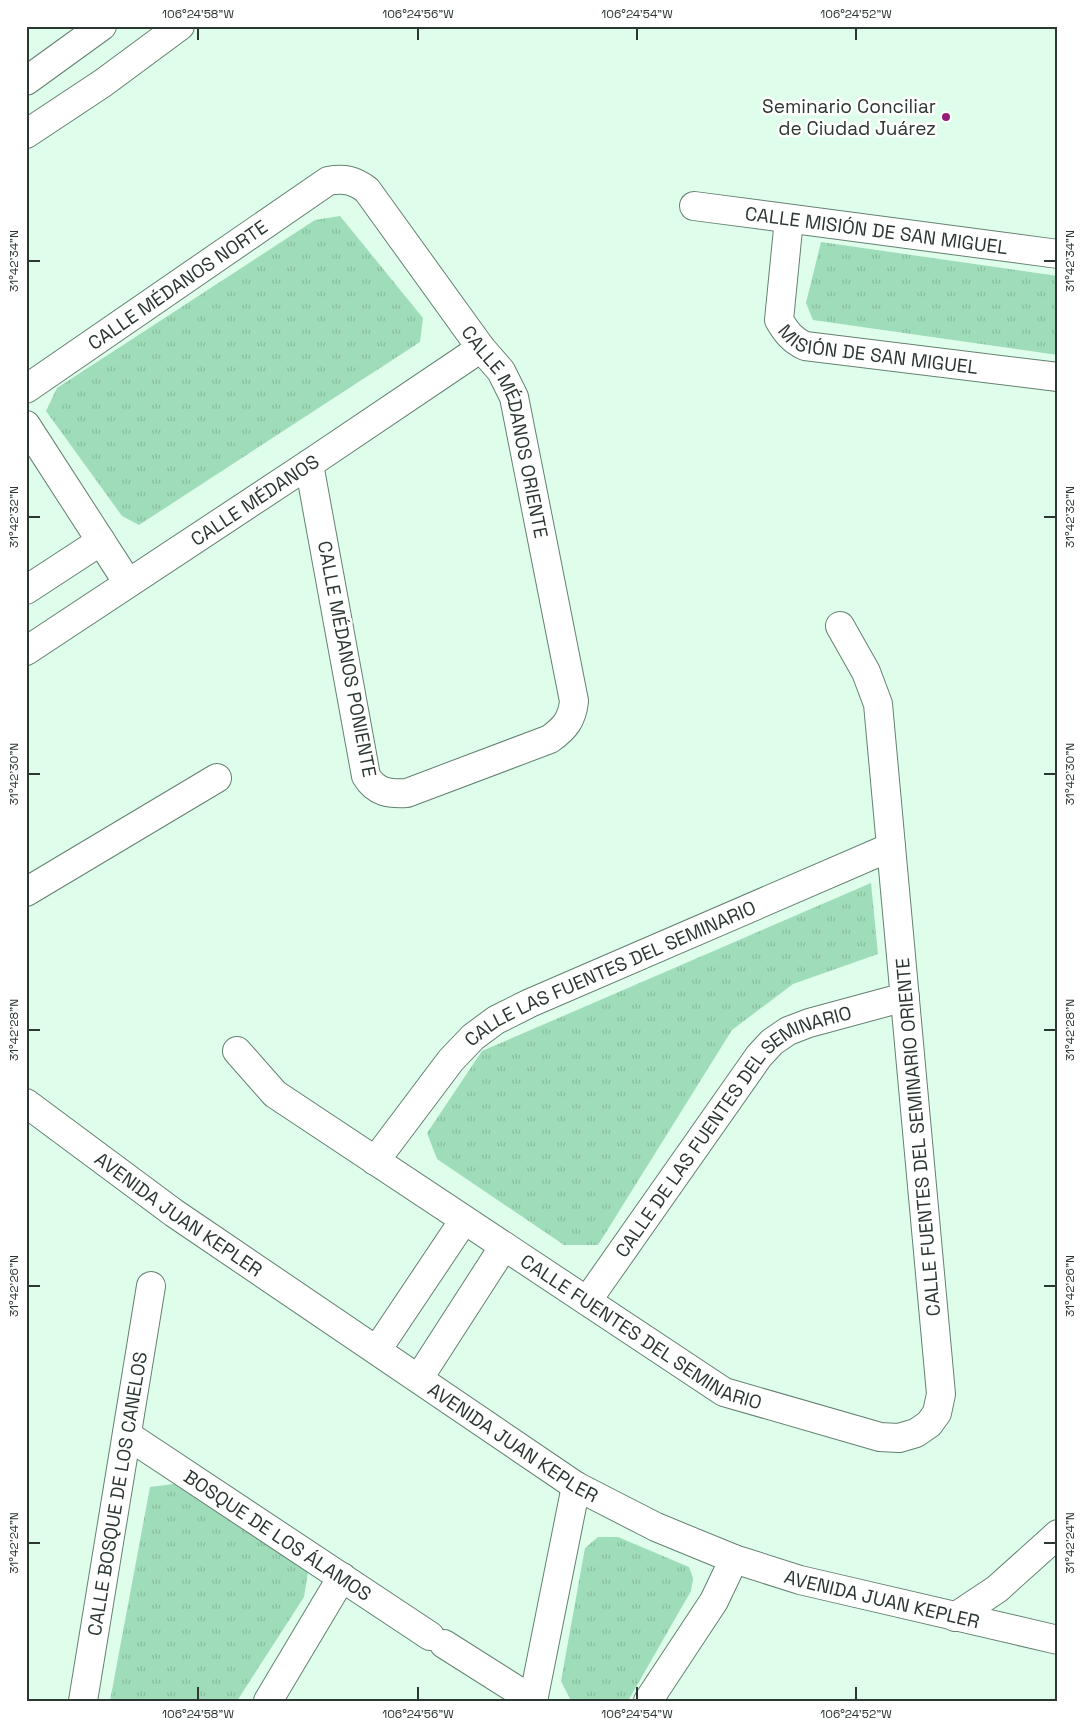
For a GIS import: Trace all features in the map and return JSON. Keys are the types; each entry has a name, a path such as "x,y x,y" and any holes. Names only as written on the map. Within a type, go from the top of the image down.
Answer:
{"street":[{"path":"26,81 102,26"},
{"path":"26,134 103,83 180,26"},
{"name":"CALLE MÉDANOS ORIENTE","path":"328,181 348,180 357,183 367,190 481,348 501,371 514,397 574,701 572,714 567,724 550,739"},
{"name":"CALLE MÉDANOS NORTE","path":"26,389 328,181"},
{"name":"CALLE MISIÓN DE SAN MIGUEL","path":"694,206 1058,254"},
{"name":"MISIÓN DE SAN MIGUEL","path":"789,219 779,320 787,334 796,342 805,346 1058,377"},
{"name":"CALLE MÉDANOS","path":"26,651 481,348"},
{"path":"26,425 128,583"},
{"name":"CALLE MÉDANOS PONIENTE","path":"309,464 366,776 371,784 385,792 408,793 550,739"},
{"path":"26,590 101,541"},
{"name":"CALLE FUENTES DEL SEMINARIO ORIENTE","path":"840,626 866,672 878,704 941,1394 937,1413 929,1424"},
{"path":"26,892 217,778"},
{"name":"CALLE LAS FUENTES DEL SEMINARIO","path":"375,1160 451,1060 473,1037 496,1020 530,1003 892,847"},
{"name":"CALLE DE LAS FUENTES DEL SEMINARIO","path":"587,1301 758,1056 772,1042 788,1031 809,1022 905,997"},
{"name":"CALLE FUENTES DEL SEMINARIO","path":"237,1051 274,1094 724,1392 880,1437 899,1438 916,1433 929,1424"},
{"name":"AVENIDA JUAN KEPLER","path":"28,1106 174,1213 576,1486 656,1527 734,1559 800,1580 1058,1640"},
{"path":"377,1350 464,1220"},
{"path":"419,1378 504,1246"},
{"name":"CALLE BOSQUE DE LOS CANELOS","path":"83,1701 151,1286"},
{"name":"BOSQUE DE LOS ÁLAMOS","path":"127,1435 437,1640 533,1701"},
{"path":"533,1701 576,1486"},
{"path":"955,1617 997,1589 1058,1534"},
{"path":"648,1701 714,1601 734,1559"},
{"path":"268,1701 342,1577"}],"green space":[{"path":"340,216 423,318 420,342 139,525 122,516 46,411 57,388 315,220"},
{"path":"821,242 1058,276 1058,355 813,320 806,303"},
{"path":"871,883 878,954 793,984 732,1030 598,1245 564,1245 437,1159 427,1133 482,1051"},
{"path":"181,1483 308,1572 304,1597 237,1701 110,1701 150,1487"},
{"path":"598,1537 618,1537 689,1567 693,1578 691,1591 628,1701 574,1701 570,1699 561,1681 585,1548"}],"place":[{"name":"Seminario Conciliar de Ciudad Juárez","path":"946,117"}]}
